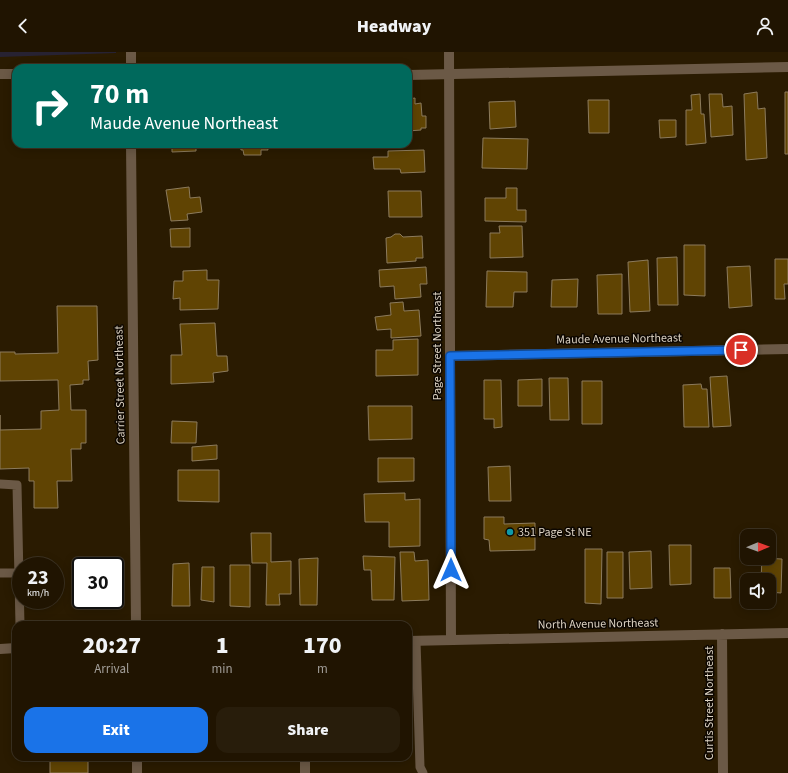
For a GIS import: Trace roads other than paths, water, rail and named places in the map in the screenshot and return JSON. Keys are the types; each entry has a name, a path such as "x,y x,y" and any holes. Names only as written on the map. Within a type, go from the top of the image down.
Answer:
{"street":[{"path":"131,52 131,64"},
{"name":"Page Street Northeast","path":"449,52 451,640"},
{"path":"412,76 788,67"},
{"path":"0,74 12,74"},
{"name":"Carrier Street Northeast","path":"131,148 136,621"},
{"name":"Maude Avenue Northeast","path":"450,356 788,349"},
{"name":"North Avenue Northeast","path":"412,641 788,632"},
{"name":"Curtis Street Northeast","path":"722,634 723,773"},
{"path":"0,649 12,648"},
{"path":"137,761 137,773"},
{"path":"305,761 305,773"}],"lane":[{"path":"0,484 17,484 18,557"},
{"path":"0,573 12,573"},
{"path":"19,609 20,621"},
{"path":"412,641 420,768 423,773"}],"place":[{"name":"351 Page St NE","path":"510,532"}]}
